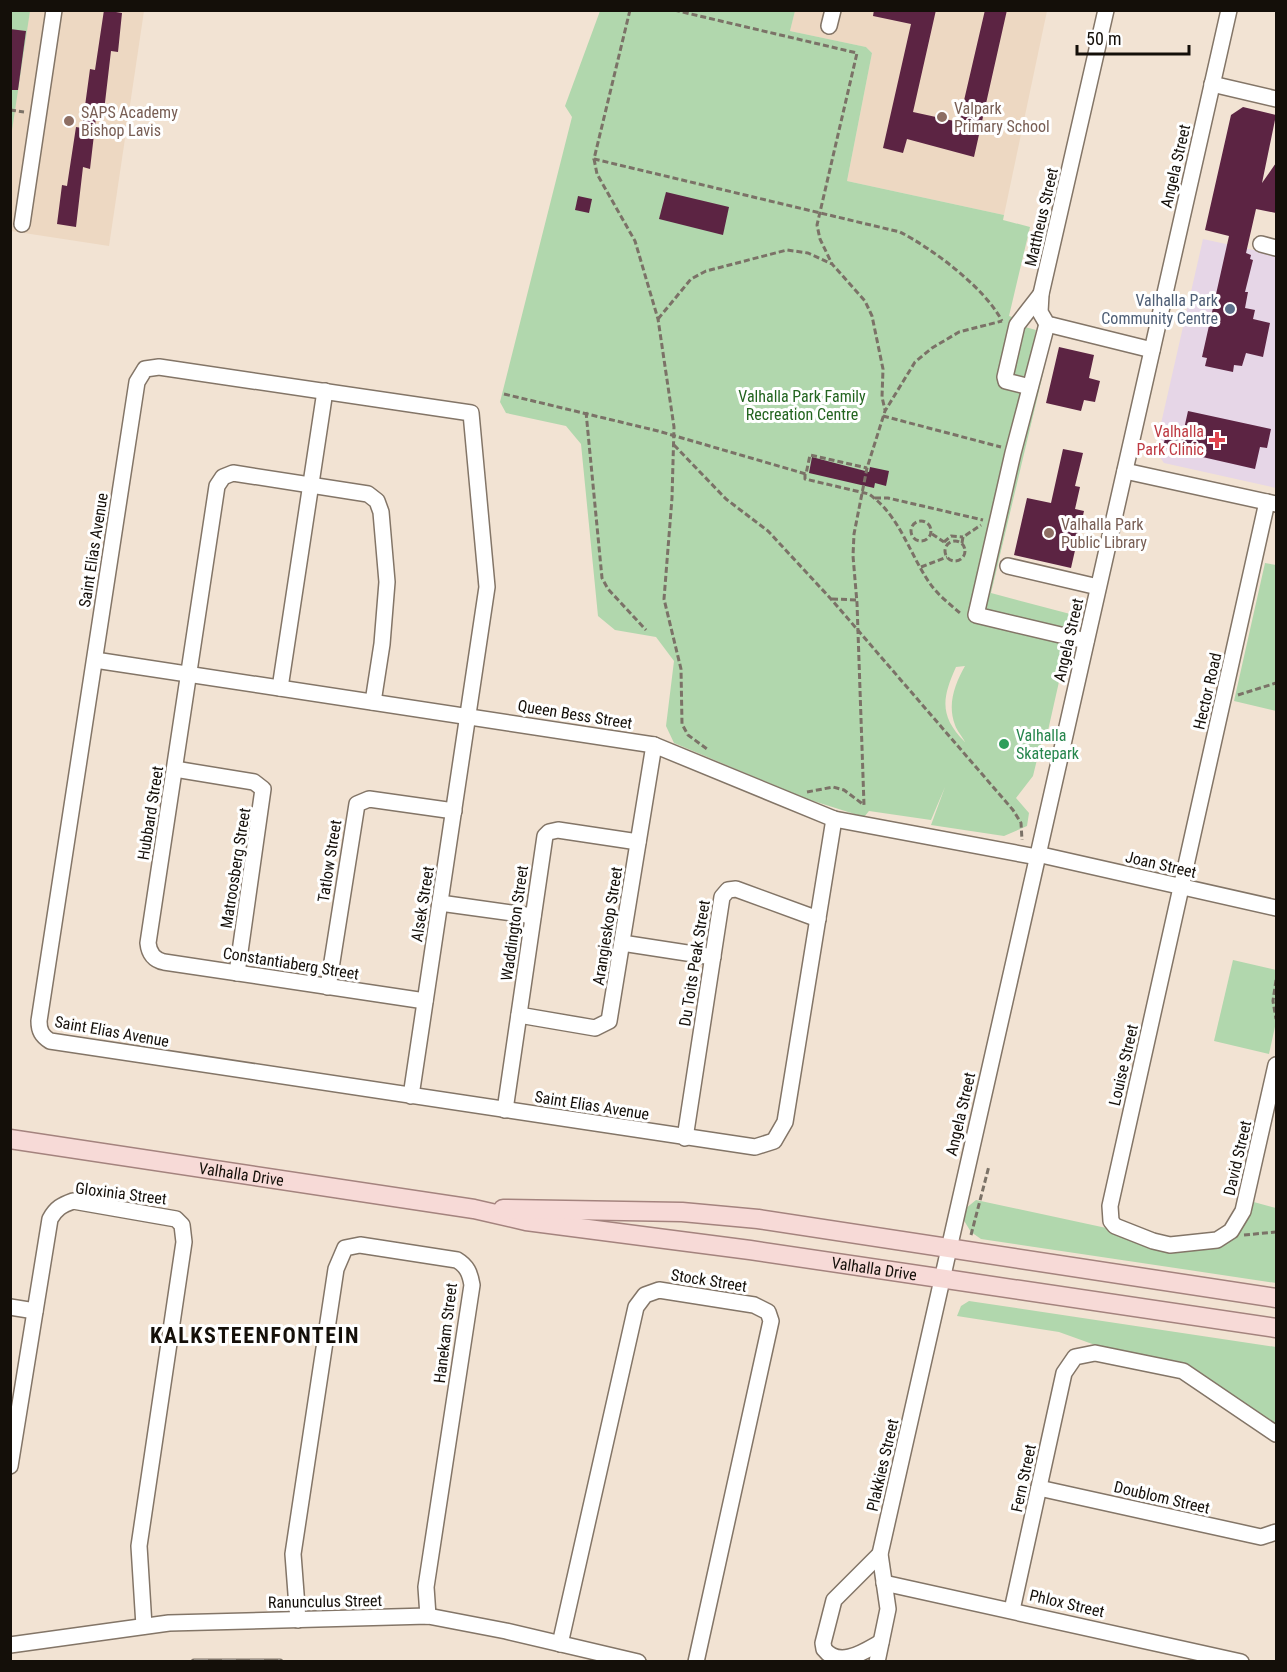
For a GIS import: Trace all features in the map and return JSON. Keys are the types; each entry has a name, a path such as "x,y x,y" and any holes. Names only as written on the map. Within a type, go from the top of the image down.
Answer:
{"main road":[{"name":"Valhalla Drive","path":"10,1139 474,1209 526,1221 750,1250 1276,1328"},
{"name":"Valhalla Drive","path":"474,1209 697,1213 758,1219 1276,1298"}],"street":[{"path":"22,224 54,10"},
{"path":"830,26 833,10"},
{"name":"Mattheus Street","path":"1047,324 1040,312 1041,294 1106,10"},
{"name":"Angela Street","path":"941,1278 1229,10"},
{"path":"1212,84 1276,99"},
{"path":"1030,387 1005,379 1017,328 1041,294"},
{"path":"1086,641 976,615 989,521 1013,453 1047,324 1152,350"},
{"name":"Saint Elias Avenue","path":"471,413 159,367 150,367 142,373 137,382 39,1021 41,1033 50,1041 685,1138 755,1147 768,1145 779,1136 785,1122 834,819"},
{"path":"280,688 325,391"},
{"name":"Alsek Street","path":"411,1096 487,587 471,413"},
{"path":"1125,471 1272,503"},
{"name":"Hubbard Street","path":"152,956 148,943 219,481 233,473 311,485"},
{"path":"311,485 368,494 380,506 387,582 382,644 373,702"},
{"name":"Hector Road","path":"1181,887 1272,503"},
{"path":"1008,566 1098,587"},
{"name":"Queen Bess Street","path":"95,660 654,745 834,819 1037,856"},
{"name":"Arangieskop Street","path":"519,1015 595,1028 605,1025 611,1016 654,745"},
{"name":"Matroosberg Street","path":"175,769 254,782 263,789 237,973"},
{"name":"Tatlow Street","path":"328,987 357,804 369,799 454,811"},
{"name":"Waddington Street","path":"505,1110 544,841 549,832 558,830 638,842"},
{"name":"Joan Street","path":"1037,856 1276,908"},
{"name":"Louise Street","path":"1181,887 1110,1206 1111,1221 1115,1226 1137,1236 1170,1245 1216,1240 1231,1231"},
{"name":"Du Toits Peak Street","path":"685,1138 722,897 732,889 818,919"},
{"path":"440,903 533,916"},
{"path":"622,943 712,957"},
{"name":"Constantiaberg Street","path":"152,956 164,962 425,1001"},
{"name":"David Street","path":"1231,1231 1243,1211 1276,1065"},
{"name":"Gloxinia Street","path":"10,1466 50,1219 59,1206 73,1201 169,1216 182,1225 184,1242 139,1546 144,1626"},
{"name":"Hanekam Street","path":"298,1620 293,1554 336,1269 345,1248 360,1245 457,1260 463,1264 471,1276 472,1285 426,1587 428,1616"},
{"name":"Plakkies Street","path":"877,1662 888,1609 880,1554 941,1278"},
{"name":"Stock Street","path":"560,1644 636,1307 645,1295 659,1290 754,1305 768,1312 771,1321 696,1662"},
{"path":"10,1307 35,1311"},
{"name":"Fern Street","path":"1012,1610 1064,1373 1075,1357 1095,1353 1183,1371 1276,1434"},
{"name":"Doublom Street","path":"1039,1488 1261,1538 1276,1532"},
{"path":"880,1554 834,1600 823,1643 827,1653 833,1657 849,1658 880,1642"},
{"name":"Phlox Street","path":"884,1583 1241,1662"},
{"name":"Ranunculus Street","path":"10,1645 144,1626 428,1616 638,1662"}],"path":[{"path":"630,10 594,159 597,174 634,242 658,319 666,356 674,445 664,599 681,669 682,724 688,735 713,753"},
{"path":"674,10 857,53 817,225 820,239 832,264 865,301 872,316 883,369 882,396 885,411"},
{"path":"594,159 879,225 916,240 982,292 1002,321 1017,328"},
{"path":"658,319 691,279 706,271 787,250 808,253 832,264"},
{"path":"796,788 807,792 833,787 844,790 864,805 854,534 867,468 885,411 915,362 932,348 960,332 1002,321"},
{"path":"504,394 586,412 806,474"},
{"path":"586,412 602,578 608,589 646,630"},
{"path":"883,416 1005,448 1013,453"},
{"path":"674,445 726,499 768,531 856,627 1013,810 1021,823 1022,840"},
{"path":"867,468 810,455 805,479 869,494 875,498 903,531 931,585 946,602 966,618 976,615"},
{"path":"875,498 888,498 989,521"},
{"path":"923,520 931,528 931,534 923,541 912,537 911,531 917,521 923,520"},
{"path":"946,557 945,544 951,536 963,537 989,521"},
{"path":"903,531 911,531"},
{"path":"931,534 945,544 957,541 962,543"},
{"path":"921,567 946,557 957,562 962,559 965,554 963,537"},
{"path":"831,599 857,600"},
{"path":"1226,693 1240,696 1276,683"},
{"path":"1276,980 1272,1002 1276,1019"},
{"path":"971,1237 989,1166"},
{"path":"1231,1231 1241,1235 1276,1232"}],"shaded area":[{"name":"SAPS Academy Bishop Lavis","path":"10,11 144,11 109,246 11,231"},
{"name":"Valpark Primary School","path":"795,11 1047,11 1004,215 847,181 872,53 866,47 790,31"},
{"path":"1203,239 1276,255 1276,488 1164,463 1155,450"}],"green space":[{"path":"11,11 30,11 11,137"},
{"name":"Valhalla Park Family Recreation Centre","path":"600,11 795,11 790,31 866,47 872,53 847,181 1004,215 1003,220 1030,227 1009,316 1015,318 1014,324 1036,330 1035,336 1051,340 991,593 1074,615 1047,735 1043,735 1033,776 1016,798 1029,813 1027,826 1004,836 931,825 945,787 931,820 869,811 864,817 807,799 674,743 666,726 674,661 656,637 615,630 598,616 581,444 566,426 506,413 500,402 572,117 565,106","holes":["965,666 955,687 952,702 956,727 965,742 951,724 946,706 948,688 956,667"]},
{"path":"1265,563 1276,565 1276,711 1234,701"},
{"path":"1233,960 1276,970 1276,1022 1269,1054 1214,1041"},
{"path":"976,1200 1111,1229 1134,1241 1160,1247 1212,1245 1250,1201 1276,1208 1276,1283 981,1239 971,1232 963,1219 965,1209"},
{"path":"969,1301 1276,1347 1276,1425 1191,1366 1177,1361 1109,1350 1059,1332 957,1316 961,1306"}],"building":[{"path":"104,10 122,13 118,52 111,51 104,111 97,109 90,169 83,167 76,227 57,224 62,185 67,186 76,127 82,128 90,69 95,70"},
{"path":"874,10 936,10 913,112 959,122 985,10 1007,10 974,157 907,139 903,153 883,148 911,24 873,16"},
{"path":"10,29 26,31 18,90 10,90"},
{"path":"1243,107 1276,115 1262,183 1276,163 1276,213 1256,209 1246,253 1251,255 1250,259 1253,260 1245,292 1248,292 1245,308 1255,310 1253,319 1270,323 1263,357 1246,353 1242,366 1234,365 1233,372 1205,366 1207,358 1202,357 1229,236 1205,230 1231,115"},
{"path":"666,192 729,207 723,235 659,219"},
{"path":"578,196 592,199 589,213 575,210"},
{"path":"1059,347 1094,355 1089,378 1100,381 1095,402 1084,400 1081,411 1046,403"},
{"name":"Valhalla Park Clinic","path":"1188,411 1271,429 1267,448 1260,447 1255,469 1163,448 1166,433 1173,434 1174,427 1184,429"},
{"name":"Valhalla Park Public Library","path":"1063,449 1083,453 1075,486 1080,487 1075,509 1084,511 1071,568 1014,555 1027,498 1051,503"},
{"path":"812,457 869,472 870,467 889,471 886,486 875,483 874,488 809,473"}],"railway":[{"path":"194,1662 280,1662"}],"place":[{"name":"Valpark Primary School","path":"942,117"},
{"name":"SAPS Academy Bishop Lavis","path":"69,121"},
{"name":"Valhalla Park Community Centre","path":"1230,309"},
{"name":"Valhalla Park Clinic","path":"1217,440"},
{"name":"Valhalla Park Public Library","path":"1049,533"},
{"name":"Valhalla Skatepark","path":"1004,744"}],"district":[{"name":"KALKSTEENFONTEIN","path":"255,1335"}]}
